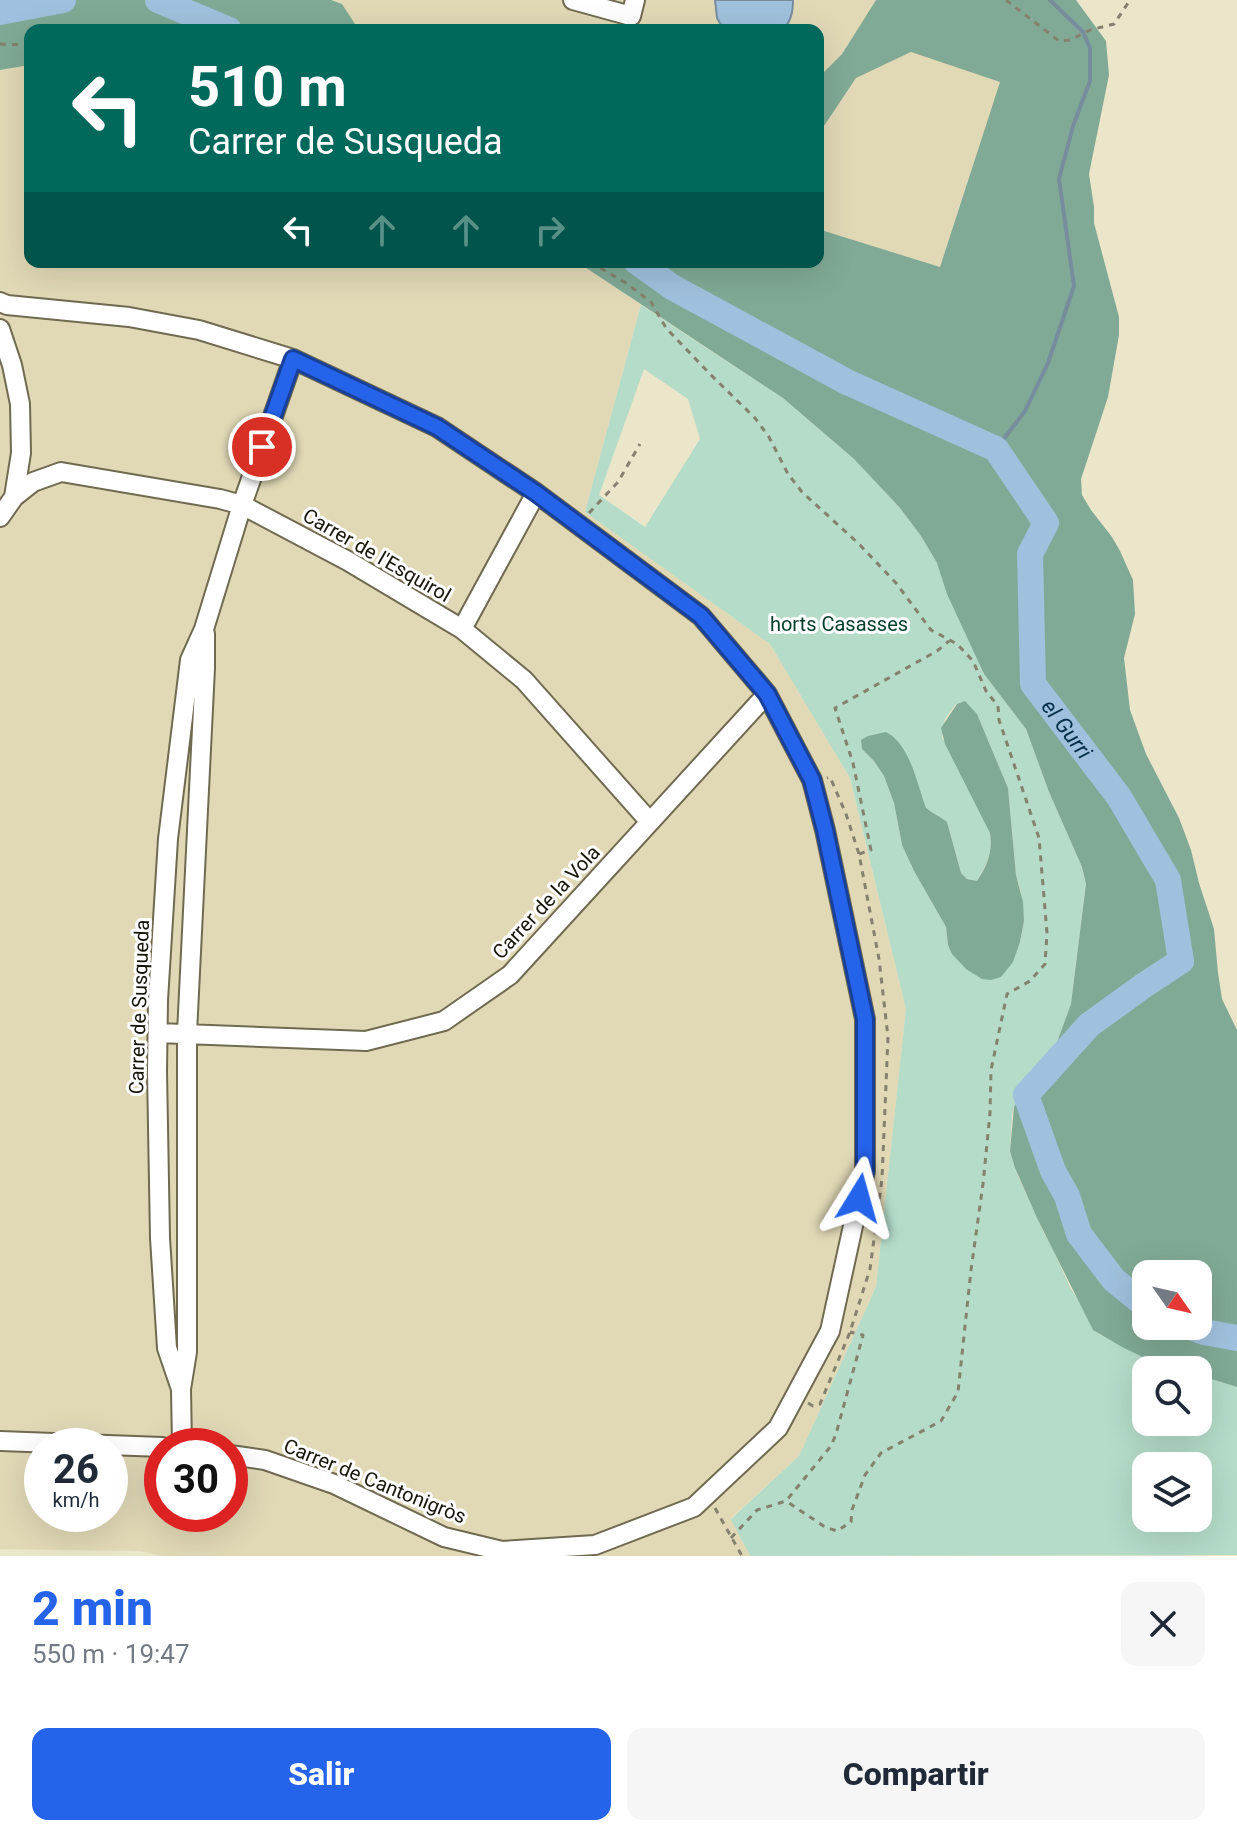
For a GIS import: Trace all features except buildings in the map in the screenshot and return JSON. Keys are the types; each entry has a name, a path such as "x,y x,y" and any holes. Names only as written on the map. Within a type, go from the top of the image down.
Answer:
{"street":[{"path":"573,0 631,16 635,0"},
{"name":"Carrer de Cantonigròs","path":"0,302 129,317 199,330 293,359 437,427 536,493 701,616 767,694 812,780 825,830 865,1019 865,1171 830,1331 778,1428 694,1507 595,1545 502,1551 444,1537 334,1484 265,1460 248,1458"},
{"path":"0,329 20,404 21,453 14,497 0,517"},
{"name":"Carrer de Susqueda","path":"181,1389 167,1348 160,1223 158,1000 168,839 190,660 204,629 242,505 293,359"},
{"name":"Carrer de l'Esquirol","path":"14,497 33,482 61,472 242,505 348,561 462,629 524,680 650,822"},
{"path":"462,629 536,493"},
{"name":"Carrer de Susqueda","path":"182,1428 181,1389 187,1352 187,1033 205,668 204,629"},
{"name":"Carrer de la Vola","path":"158,1033 366,1041 444,1021 510,975 767,694"},
{"path":"0,1441 144,1446"}],"path":[{"path":"1006,0 1059,41 1114,24 1130,0"},
{"path":"0,44 24,45"},
{"path":"600,268 651,302 666,328 755,418 802,492 878,563 931,630 957,644 973,661 986,691 998,706 999,720 1039,838 1047,933 1045,964 1030,981 1007,994 998,1032 991,1070 983,1184 958,1392 941,1421 881,1453 865,1475 852,1510 851,1522 837,1531 825,1527 786,1501"},
{"path":"596,507 618,482 640,444"},
{"path":"859,854 871,850 853,763 835,708 937,651 950,640"},
{"path":"731,1538 757,1510 786,1501 831,1446 863,1335 850,1332"},
{"path":"707,1494 742,1556"}],"shaded area":[{"path":"331,0 876,0 842,54 824,72 824,24 355,24 342,4"},
{"path":"911,52 1000,82 940,267 824,231 824,126 856,78"},
{"path":"24,66 24,268 586,268 641,305 585,512 770,644 850,778 906,1009 876,1287 799,1456 731,1518 750,1556 162,1556 140,1551 0,1549 0,70"}],"green space":[{"path":"0,0 331,0 342,4 355,24 24,24 24,66 0,70"},
{"path":"876,0 1076,0 1106,41 1109,75 1089,174 1094,223 1119,317 1119,335 1108,397 1081,479 1082,495 1112,537 1133,580 1135,614 1124,658 1130,710 1146,754 1179,818 1191,850 1214,929 1222,999 1237,1030 1237,1387 1212,1379 1212,1356 1141,1356 1093,1330 1015,1168 1010,1151 1014,1107 1057,1042 1071,1004 1086,884 1082,867 1026,729 984,674 947,594 937,563 900,508 854,459 783,398 586,268 824,268 824,231 940,267 1000,82 911,52 856,78 824,126 824,72 842,54"},
{"name":"horts Casasses","path":"641,305 783,398 854,459 900,508 937,563 984,674 1026,729 1082,867 1086,884 1071,1004 1057,1042 1014,1107 1010,1151 1018,1176 1070,1287 1099,1334 1143,1356 1132,1356 1132,1436 1212,1436 1212,1379 1237,1387 1237,1555 750,1556 731,1519 799,1456 876,1287 906,1009 850,778 770,644 585,512","holes":["644,369 688,399 700,439 645,527 599,495","956,704 977,714 1008,788 1016,875 1024,921 1020,942 948,945 946,927 902,845 894,803 884,776 862,749 907,756 926,809 947,822 961,873 967,879 977,881 989,855 991,841 988,826 942,737 945,719"]},
{"path":"965,701 977,714 1008,788 1016,875 1023,902 1024,921 1013,962 1001,977 991,980 982,979 966,969 952,954 946,927 902,845 894,803 884,776 862,749 861,740 886,732 901,746 912,766 926,808 947,822 961,873 967,879 977,881 988,858 990,833 945,744 941,728 957,704"}],"water":[{"path":"715,0 793,0 787,24 720,24"}],"waterway":[{"name":"el Gurri","path":"0,12 63,0"},
{"name":"el Gurri","path":"158,0 215,24"},
{"path":"996,449 1025,411 1048,363 1074,286 1059,179 1073,126 1090,81 1090,48 1083,32 1050,0"},
{"name":"el Gurri","path":"645,268 672,287 847,382 996,449 1046,523 1030,554 1033,684 1119,797 1168,880 1181,961 1089,1025 1026,1095 1079,1234 1114,1280 1132,1295"},
{"name":"el Gurri","path":"1212,1333 1237,1338"}],"route":[{"path":"262,447 293,359 437,427 557,508 701,616 767,694 812,780 865,1019 865,1171 859,1198"}]}
